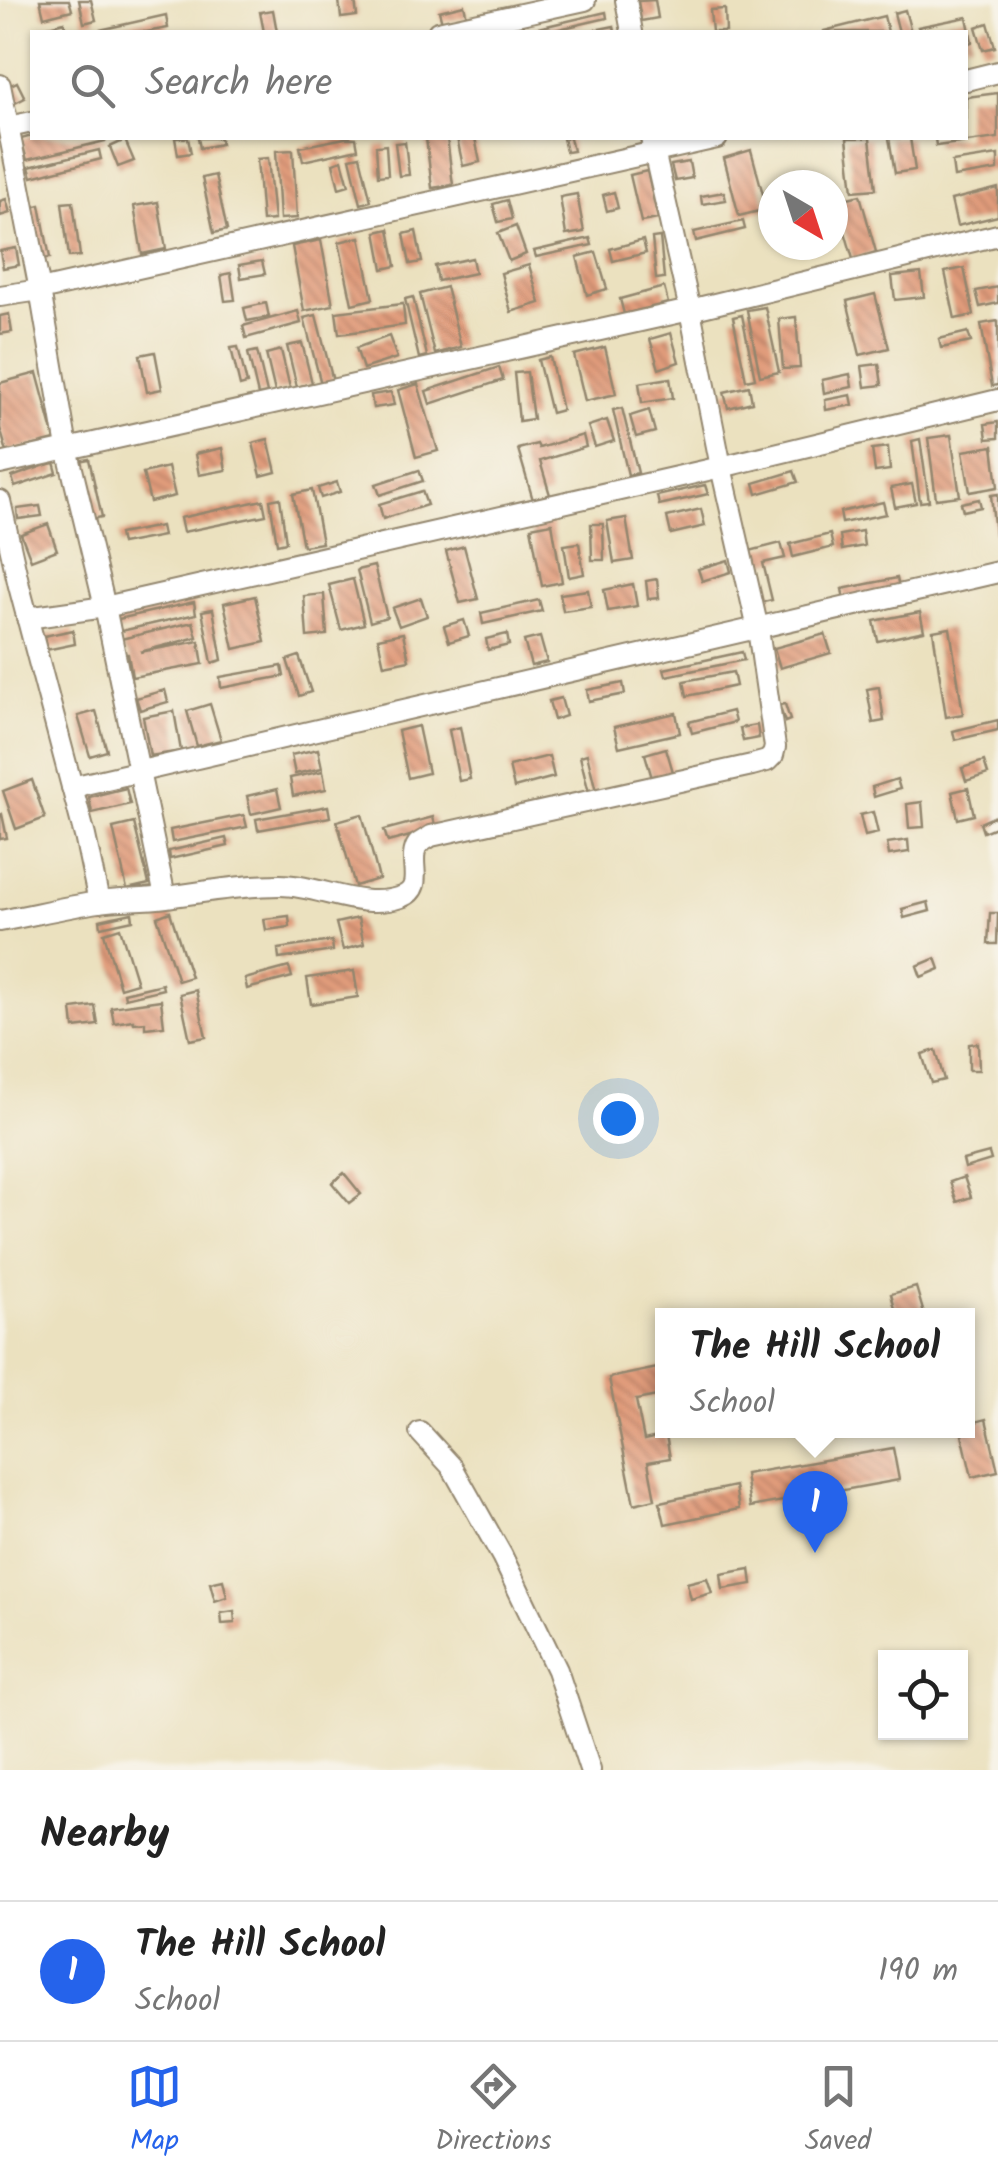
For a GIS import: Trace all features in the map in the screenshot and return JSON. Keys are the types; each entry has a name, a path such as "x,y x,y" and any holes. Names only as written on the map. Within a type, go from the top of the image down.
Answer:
{"street":[{"path":"447,30 586,0"},
{"path":"626,0 632,30"},
{"path":"968,80 998,72"},
{"path":"0,85 67,448 106,607 165,898"},
{"path":"10,128 30,123"},
{"path":"0,296 40,290 652,145 698,140"},
{"path":"0,922 99,902 165,898 216,888 282,885 348,899 396,898 411,890 417,876 414,856 419,844 431,836 767,761 773,754 775,735 758,630 652,145"},
{"path":"0,464 690,310 998,236"},
{"path":"28,618 106,607 998,400"},
{"path":"0,501 10,589 28,618 99,902"},
{"path":"72,787 998,572"},
{"path":"420,1432 452,1467 502,1556 557,1670 590,1770"}],"building":[{"path":"40,0 69,0 72,10 44,17"},
{"path":"79,0 91,0 96,20 84,23"},
{"path":"339,0 355,0 357,16 341,18"},
{"path":"655,0 658,18 641,21 638,1"},
{"path":"464,5 467,17 442,22 439,11"},
{"path":"725,9 726,30 712,30 710,10"},
{"path":"273,10 277,30 264,30 260,12"},
{"path":"905,10 910,30 898,30 894,13"},
{"path":"606,12 607,18 555,30 534,29"},
{"path":"166,15 168,28 157,30 100,30"},
{"path":"884,16 888,30 828,30"},
{"path":"967,17 972,42 968,43 968,30 918,27"},
{"path":"64,22 66,30 46,30"},
{"path":"988,23 995,47 983,50 976,27"},
{"path":"17,82 25,98 15,103 7,87"},
{"path":"998,93 998,138 936,146 935,140 968,140 968,97"},
{"path":"30,137 30,140 105,141 27,160 21,139"},
{"path":"125,140 134,161 118,167 110,147"},
{"path":"175,140 188,140 191,153 178,155"},
{"path":"198,140 220,140 221,144 200,148"},
{"path":"356,140 358,149 303,161 300,147"},
{"path":"426,140 447,140 453,185 432,188"},
{"path":"457,140 475,140 480,162 463,166"},
{"path":"563,140 570,140 573,151 566,152"},
{"path":"847,140 870,140 876,189 853,191"},
{"path":"889,140 910,140 915,170 895,173"},
{"path":"405,142 409,175 399,176 395,143"},
{"path":"386,145 388,175 378,176 376,146"},
{"path":"99,150 101,159 32,177 29,167"},
{"path":"293,150 297,218 280,219 276,151"},
{"path":"751,150 758,176 758,211 739,216 724,158"},
{"path":"998,155 998,170 954,177 952,162"},
{"path":"360,156 371,201 361,204 350,158"},
{"path":"268,158 274,220 262,221 257,159"},
{"path":"342,160 349,185 339,188 333,163"},
{"path":"689,162 692,178 675,181 671,165"},
{"path":"647,171 658,219 641,222 630,175"},
{"path":"215,175 227,230 214,233 202,178"},
{"path":"998,188 998,216 957,226 951,200"},
{"path":"614,192 618,208 607,211 603,195"},
{"path":"724,192 726,200 702,204 701,196"},
{"path":"577,194 584,232 566,235 560,197"},
{"path":"860,195 876,252 853,259 848,242 848,198"},
{"path":"6,199 10,213 0,216 0,201"},
{"path":"507,200 512,219 498,222 493,204"},
{"path":"73,202 80,256 69,257 62,203"},
{"path":"158,202 166,249 142,254 134,206"},
{"path":"40,205 50,258 41,259 32,207"},
{"path":"743,221 745,229 696,241 694,232"},
{"path":"516,226 526,254 509,261 498,233"},
{"path":"389,229 396,266 383,269 376,232"},
{"path":"416,231 422,262 410,264 404,234"},
{"path":"360,237 373,299 352,304 339,242"},
{"path":"660,237 664,278 656,279 652,238"},
{"path":"590,238 592,245 536,257 534,251"},
{"path":"321,240 333,305 304,311 292,246"},
{"path":"643,240 646,253 613,261 610,249"},
{"path":"16,248 19,265 3,268 0,251"},
{"path":"596,252 607,289 587,295 577,257"},
{"path":"472,258 475,273 438,281 435,266"},
{"path":"262,261 265,274 241,278 239,265"},
{"path":"529,265 540,303 511,312 501,273"},
{"path":"964,268 974,315 955,319 945,272"},
{"path":"231,273 235,300 225,301 221,275"},
{"path":"921,273 924,297 895,300 892,276"},
{"path":"446,287 461,347 435,354 420,294"},
{"path":"664,287 668,303 624,314 620,299"},
{"path":"998,287 998,303 980,307 976,291"},
{"path":"875,294 889,348 860,355 847,301"},
{"path":"413,297 427,356 419,358 405,299"},
{"path":"266,303 269,317 247,321 244,308"},
{"path":"403,304 405,325 339,334 336,312"},
{"path":"765,307 779,372 760,376 747,310"},
{"path":"298,311 301,323 246,338 243,326"},
{"path":"9,314 12,332 0,334 0,316"},
{"path":"316,315 333,381 321,384 304,318"},
{"path":"742,315 755,378 746,380 733,317"},
{"path":"796,317 800,368 783,369 779,319"},
{"path":"998,321 998,385 992,386 981,324"},
{"path":"968,332 971,342 941,348 939,339"},
{"path":"671,333 679,362 659,369 650,339"},
{"path":"389,336 397,358 363,369 356,348"},
{"path":"302,343 312,383 297,387 287,346"},
{"path":"238,347 247,384 240,386 231,348"},
{"path":"605,347 616,394 585,401 574,355"},
{"path":"281,350 290,388 275,392 266,354"},
{"path":"257,351 267,393 258,395 248,353"},
{"path":"155,352 162,389 147,392 140,355"},
{"path":"550,357 562,410 551,413 538,360"},
{"path":"879,364 882,385 865,387 862,366"},
{"path":"499,367 503,380 430,404 426,391"},
{"path":"527,372 533,419 519,421 514,373"},
{"path":"37,373 55,440 7,452 0,428 0,383"},
{"path":"850,374 852,387 824,393 822,380"},
{"path":"670,378 673,398 642,403 639,383"},
{"path":"418,384 438,451 416,457 398,390"},
{"path":"749,386 752,402 728,408 724,392"},
{"path":"391,392 394,405 373,408 371,395"},
{"path":"851,395 853,405 826,410 825,400"},
{"path":"622,408 638,473 628,475 613,410"},
{"path":"649,410 655,432 636,437 630,416"},
{"path":"607,420 614,441 595,447 588,426"},
{"path":"998,422 998,438 987,439 985,424"},
{"path":"583,435 586,447 540,461 550,495 533,500 518,449 537,444 539,448"},
{"path":"951,435 960,496 936,499 928,438"},
{"path":"268,439 276,472 261,476 253,443"},
{"path":"920,439 929,501 920,502 912,441"},
{"path":"993,446 998,487 970,492 963,451"},
{"path":"888,447 890,470 875,472 872,449"},
{"path":"222,448 226,470 199,475 195,454"},
{"path":"89,459 102,517 91,519 78,461"},
{"path":"54,462 57,473 15,487 12,477"},
{"path":"168,467 175,496 150,502 143,473"},
{"path":"419,470 423,481 380,495 376,484"},
{"path":"794,471 798,482 757,494 754,483"},
{"path":"337,482 340,492 321,498 318,488"},
{"path":"912,484 916,503 895,507 891,488"},
{"path":"705,485 708,494 659,505 657,496"},
{"path":"312,490 322,543 303,546 293,494"},
{"path":"422,491 427,505 383,519 379,504"},
{"path":"998,494 998,534 995,534 991,495"},
{"path":"280,498 286,542 277,544 270,500"},
{"path":"979,499 981,507 963,511 961,503"},
{"path":"263,500 266,515 183,532 180,518"},
{"path":"883,502 886,514 842,523 840,512"},
{"path":"40,506 42,516 18,519 17,509"},
{"path":"701,509 705,526 671,534 667,517"},
{"path":"626,518 633,560 614,563 607,521"},
{"path":"552,523 562,582 542,586 531,527"},
{"path":"48,524 57,550 31,560 21,534"},
{"path":"591,524 603,524 604,560 592,560"},
{"path":"161,526 163,536 121,544 119,534"},
{"path":"862,531 864,546 842,550 840,535"},
{"path":"830,534 833,547 793,557 790,544"},
{"path":"579,543 584,574 569,577 564,545"},
{"path":"781,543 785,558 763,563 772,600 759,603 746,552"},
{"path":"464,546 478,599 460,603 446,551"},
{"path":"728,560 731,572 702,581 698,569"},
{"path":"374,566 387,617 370,622 357,570"},
{"path":"897,578 899,588 844,599 842,589"},
{"path":"353,579 364,624 341,630 329,585"},
{"path":"657,579 659,598 648,599 646,581"},
{"path":"633,584 637,606 608,611 604,590"},
{"path":"588,590 591,607 563,611 560,594"},
{"path":"324,594 327,635 307,637 304,596"},
{"path":"255,596 265,642 234,649 224,603"},
{"path":"421,598 427,616 399,626 392,608"},
{"path":"539,600 542,611 483,624 481,613"},
{"path":"194,602 196,614 117,632 114,620"},
{"path":"213,609 222,660 212,663 202,611"},
{"path":"920,612 924,631 878,641 874,621"},
{"path":"464,620 469,636 449,642 444,626"},
{"path":"193,622 197,637 140,652 199,641 203,664 132,677 121,639"},
{"path":"950,628 963,714 946,717 933,631"},
{"path":"73,630 75,644 46,650 44,636"},
{"path":"403,633 409,660 384,665 378,638"},
{"path":"507,634 509,645 488,650 486,639"},
{"path":"825,634 831,653 780,668 774,648"},
{"path":"540,637 547,662 531,666 524,641"},
{"path":"742,652 744,660 666,676 664,669"},
{"path":"299,656 311,692 299,696 287,660"},
{"path":"282,666 284,676 221,688 220,677"},
{"path":"733,672 736,686 687,696 684,681"},
{"path":"623,683 625,694 589,701 587,690"},
{"path":"879,687 884,721 873,723 867,689"},
{"path":"165,690 168,702 140,710 136,698"},
{"path":"561,698 566,716 554,720 549,701"},
{"path":"210,704 221,740 197,746 187,711"},
{"path":"785,704 790,720 785,722 779,705"},
{"path":"96,711 107,751 90,756 78,716"},
{"path":"174,711 181,751 150,756 143,717"},
{"path":"732,711 735,722 692,733 689,722"},
{"path":"676,713 680,733 619,747 614,727"},
{"path":"998,720 998,730 955,740 953,731"},
{"path":"757,725 759,738 743,741 740,728"},
{"path":"418,726 428,773 408,778 398,731"},
{"path":"460,727 470,779 459,781 449,730"},
{"path":"666,748 673,772 652,778 645,754"},
{"path":"318,749 322,768 295,774 291,755"},
{"path":"587,754 596,791 589,793 580,756"},
{"path":"549,756 554,777 514,788 509,766"},
{"path":"984,761 988,774 966,781 962,768"},
{"path":"323,771 326,789 293,796 290,778"},
{"path":"897,779 900,789 874,797 872,787"},
{"path":"32,780 45,818 16,829 3,791"},
{"path":"126,788 130,804 92,813 89,797"},
{"path":"968,788 974,815 958,819 952,792"},
{"path":"277,789 281,807 251,814 247,796"},
{"path":"922,802 924,827 909,828 907,804"},
{"path":"328,806 330,817 258,830 256,819"},
{"path":"873,812 878,833 865,836 860,815"},
{"path":"362,814 379,879 355,886 337,821"},
{"path":"0,815 7,838 0,839"},
{"path":"244,815 247,827 172,842 170,830"},
{"path":"998,815 998,826 983,832 980,823"},
{"path":"433,817 436,829 388,842 384,830"},
{"path":"134,823 149,884 127,889 113,828"},
{"path":"226,838 228,846 170,859 169,851"},
{"path":"908,840 909,852 889,855 887,843"},
{"path":"928,902 930,911 904,918 902,909"},
{"path":"170,912 191,977 178,981 157,917"},
{"path":"132,913 133,920 101,927 100,920"},
{"path":"990,913 998,913 997,944 988,944"},
{"path":"289,916 290,927 266,930 264,919"},
{"path":"358,918 364,944 343,950 336,923"},
{"path":"120,928 137,983 120,988 104,933"},
{"path":"332,941 333,951 279,959 278,949"},
{"path":"936,958 940,969 921,977 917,966"},
{"path":"289,967 292,977 247,989 245,979"},
{"path":"354,971 358,997 311,1004 307,978"},
{"path":"162,984 163,989 125,998 124,993"},
{"path":"196,990 206,1037 190,1040 180,994"},
{"path":"161,1000 164,1026 145,1028 145,1022 133,1020 114,1023 111,1007"},
{"path":"95,1006 98,1025 74,1028 72,1009"},
{"path":"978,1043 979,1070 969,1070 969,1044"},
{"path":"936,1050 944,1080 931,1083 922,1054"},
{"path":"989,1153 991,1160 965,1168 963,1160"},
{"path":"344,1173 361,1194 349,1203 332,1183"},
{"path":"964,1177 971,1197 957,1202 950,1182"},
{"path":"916,1287 922,1308 895,1308 891,1294"},
{"path":"655,1368 655,1396 636,1400 644,1440 667,1438 670,1458 648,1462 655,1499 634,1504 609,1378"},
{"path":"986,1419 998,1471 972,1477 963,1438 975,1438 975,1422"},
{"path":"893,1448 899,1480 750,1507 745,1474"},
{"path":"735,1486 739,1509 665,1524 660,1502"},
{"path":"750,1569 752,1584 723,1589 721,1574"},
{"path":"707,1578 712,1593 691,1599 687,1583"},
{"path":"223,1580 227,1597 215,1601 210,1583"},
{"path":"234,1611 235,1623 222,1624 221,1613"}],"place":[{"name":"The Hill School","path":"815,1553"}]}
